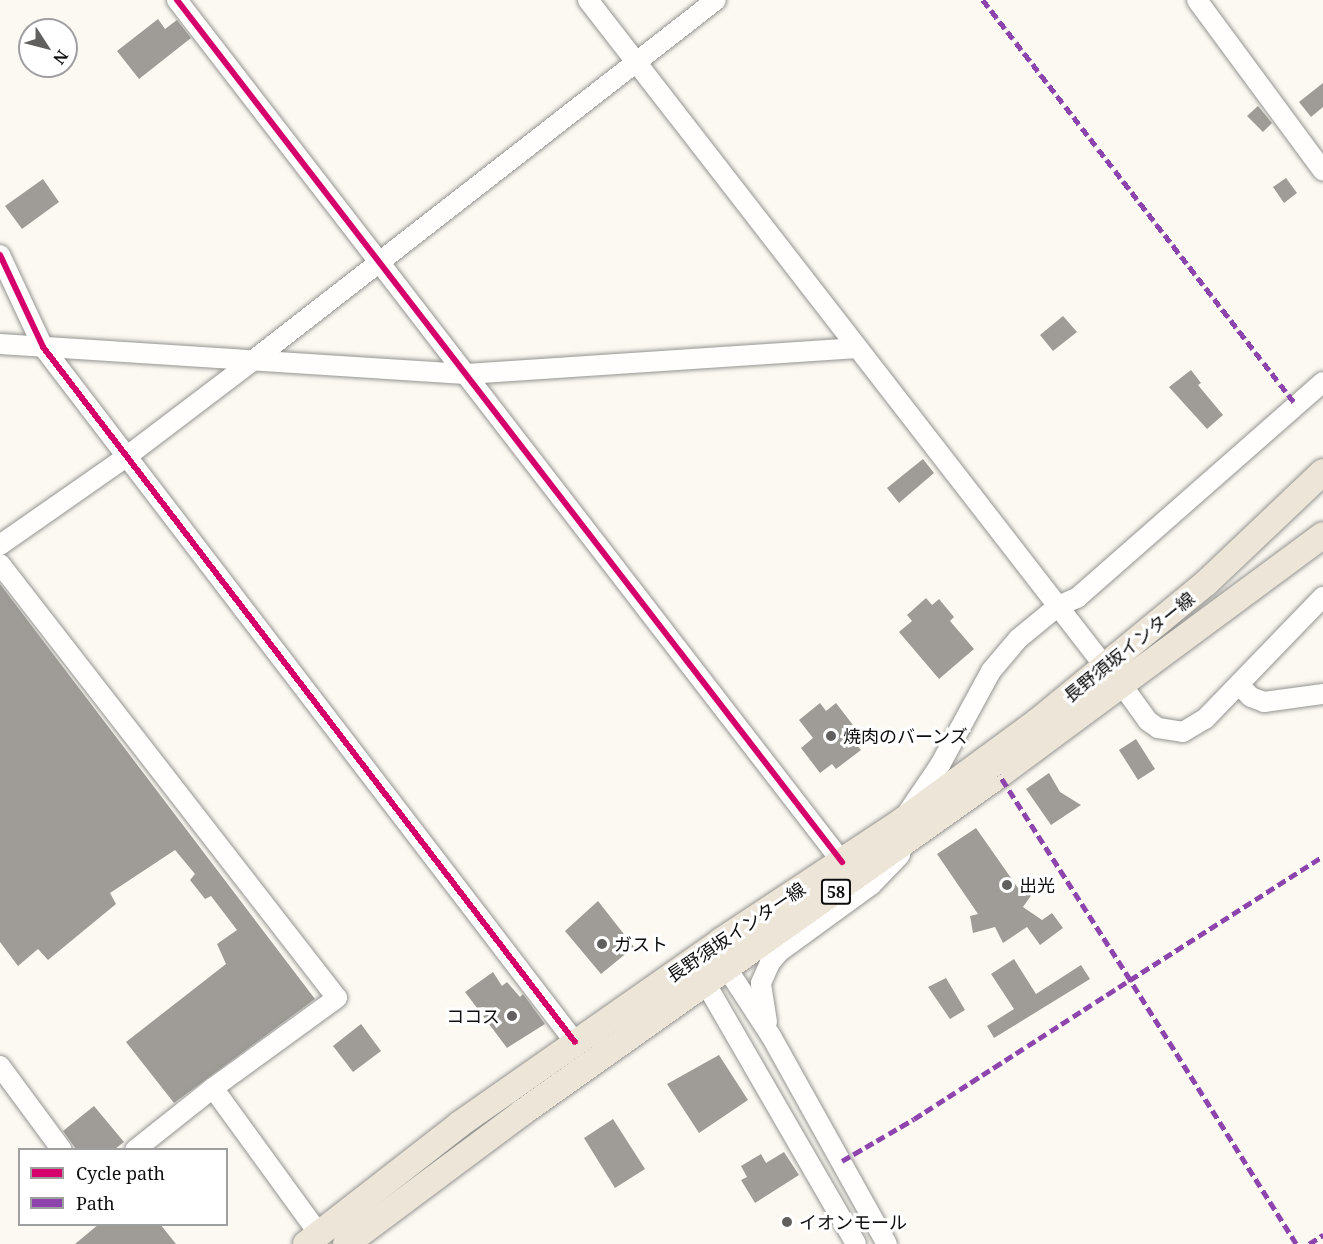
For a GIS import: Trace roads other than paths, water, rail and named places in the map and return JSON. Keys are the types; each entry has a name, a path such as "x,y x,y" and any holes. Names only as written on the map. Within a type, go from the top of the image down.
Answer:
{"main road":[{"name":"長野須坂インター線","path":"346,1244 929,825 1114,676 1206,583 1323,472"},
{"name":"長野須坂インター線","path":"312,1239 460,1124 575,1042 1323,535"}],"street":[{"path":"177,0 842,862"},
{"path":"588,0 855,348 1148,721 1158,728 1183,732 1205,719 1323,597"},
{"path":"0,545 126,457 251,362 377,260 716,0"},
{"path":"1197,0 1323,171"},
{"path":"0,255 43,347 575,1042"},
{"path":"0,344 251,362 465,374 855,348"},
{"path":"902,821 940,765 991,671 1018,639 1058,606 1077,597 1323,382"},
{"path":"0,564 337,998 213,1088 136,1148"},
{"path":"1239,686 1251,697 1264,702 1323,694"},
{"path":"771,1036 760,998 761,983 770,963 779,952 871,885 929,825"},
{"path":"705,952 728,970 771,1036 887,1244"},
{"path":"705,952 706,984 856,1244"},
{"path":"0,1066 61,1148"},
{"path":"213,1088 312,1239"}],"place":[{"name":"焼肉のバーンズ","path":"831,736"},
{"name":"出光","path":"1007,885"},
{"name":"ガスト","path":"602,944"},
{"name":"ココス","path":"512,1016"},
{"name":"イオンモール","path":"787,1222"}]}
